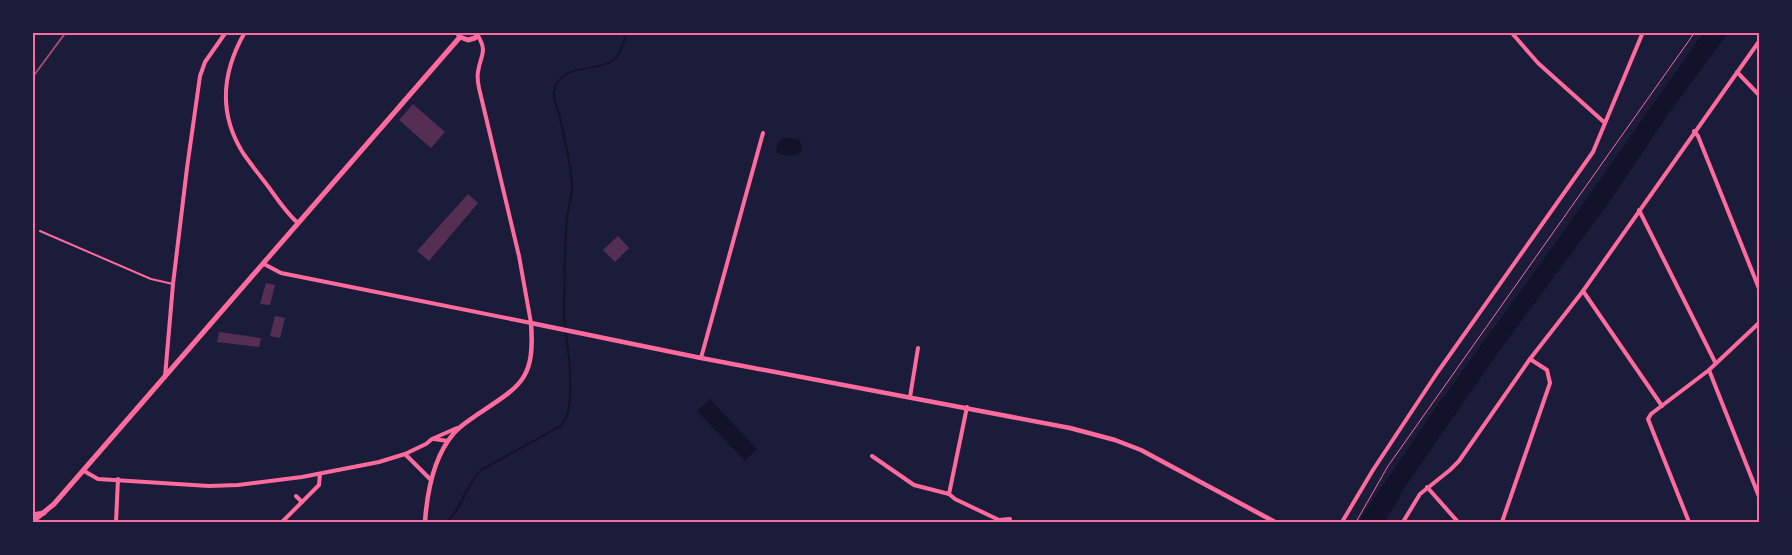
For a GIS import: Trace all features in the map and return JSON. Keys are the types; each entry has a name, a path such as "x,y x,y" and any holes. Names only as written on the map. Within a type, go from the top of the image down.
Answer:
{"main road":[{"path":"32,522 54,504 84,471 459,35 468,40 479,34"},
{"path":"32,515 44,513"}],"street":[{"path":"165,377 186,168 200,76 205,62 226,32"},
{"path":"245,32 230,65 227,77 225,96 230,122 243,152 298,223"},
{"path":"1511,32 1538,63 1605,123"},
{"path":"1342,522 1373,470 1437,373 1592,152 1643,32"},
{"path":"84,471 98,479 209,486 238,485 320,474 379,462 405,454 432,439 460,427 510,392 521,381 531,361 531,323 519,256 479,88 478,70 484,55 479,34"},
{"path":"1403,522 1420,494 1459,461 1530,359 1583,291 1760,40"},
{"path":"1737,72 1760,96"},
{"path":"1694,131 1698,136 1760,291"},
{"path":"701,358 763,133"},
{"path":"1639,210 1715,362"},
{"path":"264,264 281,273 701,358 1070,428 1115,440 1141,450 1275,522"},
{"path":"1583,291 1662,406"},
{"path":"1690,522 1648,419 1651,414 1708,370 1760,322"},
{"path":"910,397 918,348"},
{"path":"1502,522 1550,383 1547,370 1530,359"},
{"path":"1708,370 1760,499"},
{"path":"949,494 967,408"},
{"path":"425,522 431,480 448,441 460,427"},
{"path":"432,439 448,441"},
{"path":"405,454 431,480"},
{"path":"872,456 914,485 949,494 955,499 999,520 1010,519"},
{"path":"282,522 320,485 320,474"},
{"path":"116,522 118,479"},
{"path":"1427,487 1458,522"},
{"path":"296,496 302,502"}],"lane":[{"path":"40,231 151,279 173,284"}],"path":[{"path":"1356,522 1388,466 1695,32"}],"shaded area":[{"path":"1703,33 1728,33 1669,113 1608,204 1499,351 1405,487 1385,522 1359,522 1432,413 1556,242"},
{"path":"783,138 799,139 802,146 800,153 788,156 776,152 778,142"},
{"path":"710,399 757,449 745,461 697,411"}],"building":[{"path":"413,104 445,132 431,148 399,120"},
{"path":"468,194 478,203 429,261 417,251"},
{"path":"618,236 629,248 615,262 603,250"},
{"path":"266,283 275,285 270,305 260,304"},
{"path":"275,316 285,318 280,338 270,336"},
{"path":"219,332 261,338 259,347 217,342"}],"waterway":[{"path":"447,522 456,511 471,483 481,470 561,426 565,421 570,397 569,353 564,319 565,242 572,185 569,159 554,92 557,83 563,76 571,72 607,64 614,60 620,51 627,32"}],"railway":[{"path":"32,78 66,32"}]}
